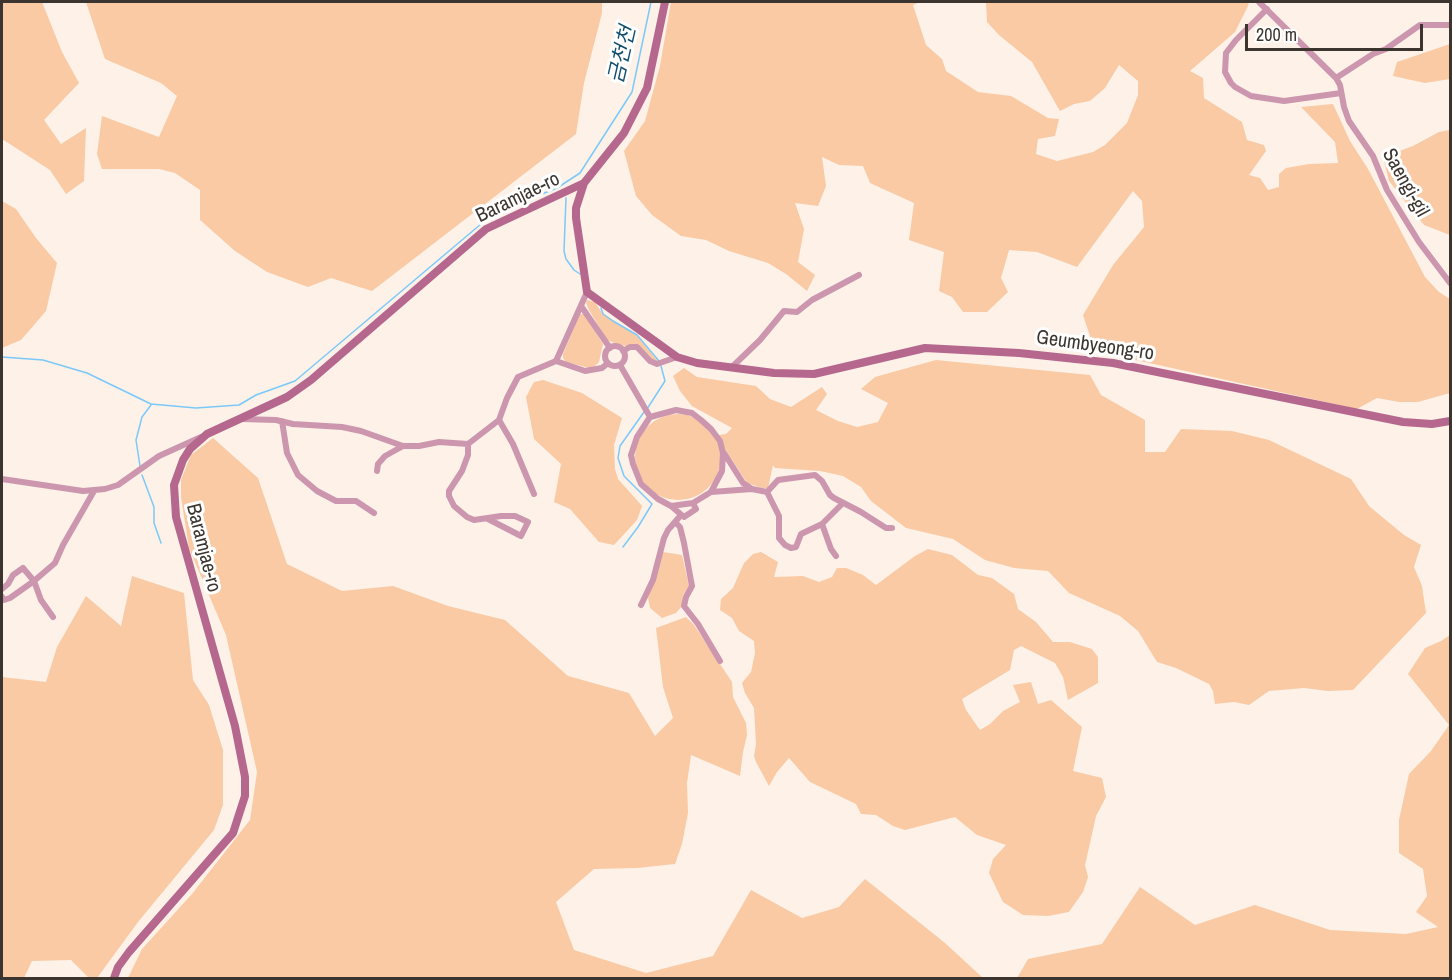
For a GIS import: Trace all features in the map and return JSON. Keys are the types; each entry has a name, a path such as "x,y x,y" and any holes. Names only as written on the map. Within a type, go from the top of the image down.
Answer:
{"street":[{"path":"556,361 587,289 576,218 584,183 624,133 647,88 665,2"},
{"name":"Saengi-gil","path":"1259,2 1336,78 1340,85 1349,121 1373,156 1387,190 1419,242 1450,283"},
{"path":"1267,9 1236,40 1226,54 1225,72 1231,83 1251,96 1284,101 1341,93"},
{"path":"1336,78 1373,54 1386,49 1420,25 1450,25"},
{"name":"Baramjae-ro","path":"114,978 118,967 129,952 233,833 245,796 245,777 236,726 174,506 174,485 183,460 190,449 207,434 287,397 311,380 486,229 584,183"},
{"path":"732,367 760,340 782,313 797,312 812,300 859,275"},
{"name":"Geumbyeong-ro","path":"587,289 676,357 698,363 774,373 814,374 925,348 1019,353 1113,363 1403,422 1432,424 1450,421"},
{"path":"581,306 610,348"},
{"path":"616,347 623,351 625,357 620,365 614,366 608,363 605,355 610,348 616,347"},
{"path":"623,351 630,347 637,347 650,361 660,363 676,357"},
{"path":"239,419 342,427 362,431 403,446 439,442 468,444 499,420 518,377 556,361 585,371 602,368 608,363"},
{"path":"620,365 649,415"},
{"path":"649,415 676,410 692,413 711,429 720,441 723,453 722,471 711,492"},
{"path":"649,415 633,447 632,455 641,484 684,518 696,509 693,503"},
{"path":"499,420 513,444 534,494"},
{"path":"282,421 287,453 298,475 317,491 336,501 356,501 374,513"},
{"path":"2,479 94,491 118,485 159,456 207,434"},
{"path":"468,444 467,457 462,471 449,491 454,506 474,520 515,516 528,522 521,536 488,519"},
{"path":"377,471 378,464 385,456 403,446"},
{"path":"723,453 743,483 752,489"},
{"path":"767,492 778,480 815,475 822,481 830,495 843,504 886,528 892,528"},
{"path":"671,507 693,503 711,492 752,489 767,492"},
{"path":"2,597 4,600 34,581 55,563 94,491"},
{"path":"767,492 779,516 779,538 791,548 796,547 801,534 822,524 843,504"},
{"path":"641,605 653,580 664,538 681,515"},
{"path":"675,522 680,527 692,586 684,606 698,624 720,661"},
{"path":"822,524 836,556"},
{"path":"2,589 13,575 23,568 34,581 41,600 53,617"}],"shaded area":[{"path":"2,2 42,2 62,52 79,83 44,120 61,144 86,128 84,181 66,194 50,170 2,139"},
{"path":"86,2 602,2 602,13 584,83 576,134 372,291 331,278 308,287 267,272 235,251 200,220 200,190 175,173 159,169 102,169 97,154 102,116 159,137 177,96 161,83 105,59"},
{"path":"671,2 920,2 913,5 926,45 942,59 946,71 978,92 1011,96 1048,118 1059,119 1055,136 1038,139 1036,154 1057,161 1093,152 1105,145 1127,123 1138,95 1138,81 1119,65 1105,88 1090,101 1074,104 1060,111 1032,62 987,22 986,2 1246,2 1249,4 1235,32 1190,71 1203,78 1204,98 1242,122 1247,140 1264,145 1266,151 1249,175 1260,178 1268,190 1279,187 1279,174 1286,168 1338,163 1335,142 1301,107 1333,104 1350,141 1368,169 1425,277 1439,292 1450,299 1450,393 1418,402 1399,402 1377,398 1357,409 1095,351 1083,315 1113,265 1144,227 1142,201 1133,191 1077,267 1037,252 1009,250 1001,278 1008,292 987,312 963,312 952,297 939,291 944,252 909,240 914,203 870,183 863,166 839,165 822,157 826,186 818,206 795,203 804,229 798,262 815,275 807,291 768,263 729,251 706,240 681,236 652,215 636,196 624,151 645,121 660,66"},
{"path":"1450,44 1450,79 1425,83 1393,76 1397,62"},
{"path":"1450,130 1450,235 1424,225 1389,181 1383,157 1413,146 1439,132"},
{"path":"2,201 16,209 57,263 46,311 21,340 2,348"},
{"path":"587,300 595,302 602,313 637,336 658,361 653,361 641,348 619,345 607,340 589,310"},
{"path":"580,314 584,314 603,344 599,362 589,368 566,362 563,358"},
{"path":"936,360 1090,375 1101,395 1145,420 1145,452 1165,452 1181,429 1232,431 1269,440 1351,479 1369,506 1404,535 1421,545 1414,567 1422,586 1426,613 1353,690 1328,691 1304,688 1269,691 1249,705 1234,702 1215,704 1213,691 1209,684 1176,668 1157,662 1138,631 1120,616 1069,593 1048,571 1014,568 985,560 953,539 906,528 871,501 861,487 843,476 820,471 775,468 773,465 768,488 747,483 725,449 719,435 726,434 732,428 692,406 680,391 673,376 684,368 697,377 756,386 770,399 791,407 822,387 827,394 816,410 857,427 878,422 888,403 861,389 875,377"},
{"path":"543,380 582,393 622,418 614,445 615,469 618,479 642,506 637,520 614,545 599,542 570,509 554,502 561,464 534,439 526,397 534,382"},
{"path":"678,414 694,418 708,427 717,441 721,457 717,473 708,487 694,496 678,500 662,496 648,487 639,473 635,457 639,441 648,427 662,418"},
{"path":"213,438 258,478 287,564 342,591 393,586 448,606 505,620 568,676 629,693 655,736 673,718 663,687 656,628 686,617 694,625 732,682 733,697 746,723 747,735 740,776 691,755 687,783 688,813 682,844 675,864 594,869 556,902 574,950 646,973 713,956 751,890 802,918 839,907 865,879 945,943 983,978 128,978 142,949 192,894 250,820 257,772 226,635 189,548 181,497 181,480 191,455"},
{"path":"928,549 952,555 978,575 992,578 1014,594 1018,609 1036,622 1053,642 1070,642 1092,649 1098,657 1098,683 1068,700 1063,677 1055,663 1021,646 1014,650 1010,670 962,699 966,710 980,730 1003,711 1020,702 1013,685 1031,682 1038,704 1051,700 1082,727 1073,771 1102,778 1106,797 1096,816 1085,865 1088,877 1083,892 1069,912 1048,916 1023,915 1003,902 989,873 993,859 1006,845 977,835 955,817 905,830 893,826 876,815 861,814 856,804 810,782 789,758 769,786 756,762 754,708 742,683 751,672 755,653 754,641 739,631 732,618 720,610 721,599 733,588 744,563 753,554 761,552 778,562 774,577 803,576 819,582 832,577 837,568 846,568 863,575 876,585"},
{"path":"663,552 682,555 689,586 683,595 682,606 676,613 662,618 650,608 648,598"},
{"path":"132,576 184,593 193,680 209,705 223,750 223,805 214,830 138,922 97,978 89,978 71,960 32,961 24,978 2,978 2,677 46,682 57,647 86,596 121,626"},
{"path":"1450,635 1450,978 1017,978 1028,959 1102,944 1140,887 1195,925 1255,905 1330,930 1406,934 1438,927 1416,912 1427,896 1423,869 1399,853 1399,820 1409,774 1431,751 1449,725 1408,674 1425,648"}],"waterway":[{"name":"금천천","path":"2,357 43,360 87,373 151,404 196,408 239,405 256,395 295,381 494,213 557,188 580,173 632,92 651,2"},
{"path":"566,198 564,251 566,259 580,274"},
{"path":"601,308 603,314 637,335 659,361"},
{"path":"647,409 665,381 661,366"},
{"path":"140,466 136,440 142,417 151,405"},
{"path":"623,547 652,504 624,476 618,458 620,446 644,412"},
{"path":"142,475 154,507 154,523 161,543"}]}
